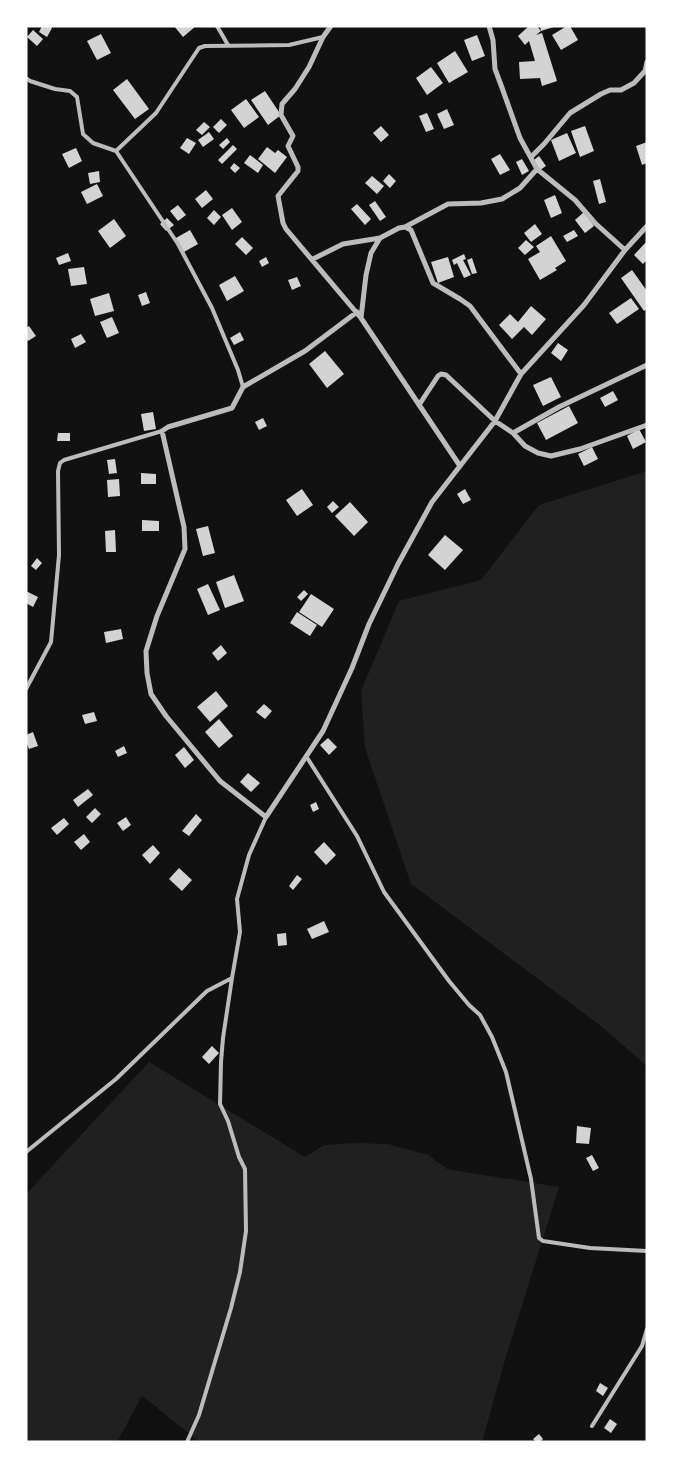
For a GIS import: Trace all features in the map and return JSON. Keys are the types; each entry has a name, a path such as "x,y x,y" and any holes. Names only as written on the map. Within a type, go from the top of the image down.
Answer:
{"street":[{"path":"331,26 323,37 309,67 295,89 282,104 281,116 293,136 288,146 298,167 298,171 279,193 278,200 283,223 361,318 460,466"},
{"path":"489,26 493,40 495,69 520,138 537,169 575,200 595,223 625,250"},
{"path":"531,157 570,113 601,94 610,90 620,90 634,83 645,71 647,62"},
{"path":"313,260 343,244 380,238 448,204 481,203 502,199 520,188 537,169"},
{"path":"356,312 305,351 243,387 232,408 162,430 184,527 185,549 157,616 146,651 147,673 151,694 166,716 220,781 266,817 323,731 352,668 369,624 398,564 432,502 495,421 521,374 584,305 625,250 647,226"},
{"path":"405,227 411,230 433,283 460,298 470,306 521,374"},
{"path":"361,318 366,275 371,253 380,238"},
{"path":"513,433 559,407 647,364"},
{"path":"419,405 438,376 446,375 495,421 513,433 524,446 538,453 551,456 580,449 647,426"}],"lane":[{"path":"217,26 228,45"},
{"path":"116,152 156,113 199,48 228,45 289,45 323,37"},
{"path":"26,78 55,89 70,91 77,97 82,134 93,143 116,152 178,244 212,308 238,370 243,387"},
{"path":"26,689 51,642 59,555 58,472 60,464 64,460 162,430"},
{"path":"306,756 357,836 384,892 448,982 480,1016 492,1037 506,1072 532,1179 539,1238 543,1241 590,1248 647,1250"},
{"path":"187,1442 199,1415 231,1308 240,1272 246,1231 245,1169 220,1104 223,1038 240,932 237,899 249,855 266,817"},
{"path":"26,1152 116,1079 207,991 232,978"},
{"path":"592,1426 642,1346 647,1329"}],"shaded area":[{"path":"647,471 647,1066 601,1026 411,884 365,748 361,691 399,601 481,580 539,505"},
{"path":"149,1062 305,1157 324,1145 354,1143 388,1144 428,1155 447,1169 559,1187 505,1360 482,1442 200,1442 142,1396 117,1442 26,1442 26,1194"}],"building":[{"path":"42,26 50,26 52,28 47,37 39,32"},
{"path":"174,26 196,26 183,37"},
{"path":"529,26 537,26 541,31 536,35 542,33 557,81 542,86 540,78 520,79 519,62 535,61 529,41 525,45 518,36"},
{"path":"540,26 557,26 541,31"},
{"path":"570,26 578,40 561,50 552,35"},
{"path":"33,30 43,39 37,46 27,37"},
{"path":"101,34 111,53 97,60 87,41"},
{"path":"477,35 485,56 472,61 464,40"},
{"path":"455,51 468,72 449,83 437,63"},
{"path":"431,67 443,83 427,95 416,78"},
{"path":"127,79 149,109 135,119 113,90"},
{"path":"265,91 281,115 268,125 251,100"},
{"path":"246,99 259,117 244,128 231,110"},
{"path":"447,109 454,125 444,129 437,114"},
{"path":"427,113 434,129 426,132 419,116"},
{"path":"221,119 227,125 219,133 213,127"},
{"path":"204,122 210,127 202,135 196,130"},
{"path":"381,126 389,135 381,142 373,133"},
{"path":"585,126 594,151 580,157 571,131"},
{"path":"209,132 214,139 203,147 198,140"},
{"path":"567,133 576,153 559,161 551,140"},
{"path":"187,138 196,143 189,154 180,148"},
{"path":"227,138 230,142 223,149 219,145"},
{"path":"647,142 647,163 642,165 636,146"},
{"path":"233,145 237,149 222,164 218,160"},
{"path":"267,147 275,153 278,150 287,157 275,173 258,159"},
{"path":"76,148 82,161 69,168 62,154"},
{"path":"500,154 510,170 500,175 491,159"},
{"path":"250,155 263,165 258,173 244,163"},
{"path":"539,156 546,166 540,170 534,160"},
{"path":"522,159 529,171 522,175 516,162"},
{"path":"234,163 240,168 235,173 230,168"},
{"path":"99,171 100,182 90,184 88,173"},
{"path":"389,174 396,181 390,188 383,181"},
{"path":"372,176 384,186 377,194 365,183"},
{"path":"600,179 606,202 599,204 593,181"},
{"path":"97,184 103,196 87,204 81,192"},
{"path":"206,190 213,199 202,208 195,199"},
{"path":"555,195 562,213 551,218 544,200"},
{"path":"375,201 386,217 380,221 369,205"},
{"path":"357,204 371,219 365,225 351,209"},
{"path":"178,205 186,215 178,221 170,211"},
{"path":"232,208 242,222 232,230 222,215"},
{"path":"214,210 221,217 214,225 207,218"},
{"path":"584,212 594,226 585,233 575,220"},
{"path":"167,218 174,225 166,231 160,224"},
{"path":"114,219 126,236 110,248 98,231"},
{"path":"535,224 542,234 531,242 524,233"},
{"path":"190,230 198,244 184,252 176,238"},
{"path":"574,230 578,236 567,242 563,236"},
{"path":"551,236 566,261 555,268 557,270 540,280 528,259 540,252 536,246"},
{"path":"242,237 253,248 246,255 235,244"},
{"path":"526,240 534,247 525,255 518,248"},
{"path":"647,241 647,260 643,264 634,255"},
{"path":"68,253 71,261 59,265 56,258"},
{"path":"464,254 466,259 463,260 471,275 464,278 457,263 454,265 452,260"},
{"path":"266,257 269,263 262,267 259,261"},
{"path":"448,257 454,277 438,283 431,262"},
{"path":"472,258 477,273 472,274 467,260"},
{"path":"84,267 87,284 71,286 68,269"},
{"path":"632,270 647,291 647,309 644,311 621,278"},
{"path":"235,276 244,291 227,301 219,285"},
{"path":"297,277 301,286 292,290 288,280"},
{"path":"146,292 150,303 142,306 138,295"},
{"path":"109,293 114,311 95,316 90,299"},
{"path":"631,298 639,309 617,324 609,313"},
{"path":"531,306 546,319 532,335 524,327 512,339 499,325 510,314 518,322"},
{"path":"112,317 119,333 107,338 100,322"},
{"path":"29,326 36,336 28,341 26,339 26,328"},
{"path":"240,332 244,340 234,345 230,338"},
{"path":"81,334 86,342 75,348 71,339"},
{"path":"558,343 568,350 561,361 551,353"},
{"path":"325,351 344,374 327,388 309,364"},
{"path":"551,377 561,397 543,406 533,385"},
{"path":"613,391 618,400 605,407 600,398"},
{"path":"569,406 578,423 546,440 537,423"},
{"path":"153,412 156,429 144,431 141,414"},
{"path":"263,418 267,426 259,430 255,422"},
{"path":"639,429 646,442 633,449 627,436"},
{"path":"58,433 70,433 70,441 57,441"},
{"path":"592,447 598,459 584,466 578,454"},
{"path":"115,459 117,473 109,474 107,460"},
{"path":"141,473 156,474 156,484 141,484"},
{"path":"119,479 120,496 108,497 107,480"},
{"path":"302,489 313,505 297,516 286,500"},
{"path":"465,489 471,500 463,504 457,494"},
{"path":"333,501 339,507 332,513 327,507"},
{"path":"350,502 368,522 354,536 335,516"},
{"path":"142,520 159,521 159,531 142,531"},
{"path":"208,526 215,553 203,556 196,529"},
{"path":"115,530 116,552 106,552 105,531"},
{"path":"445,535 463,550 445,570 428,555"},
{"path":"37,558 42,563 36,570 31,566"},
{"path":"234,575 244,601 225,608 216,582"},
{"path":"208,584 220,610 208,615 197,589"},
{"path":"304,590 308,594 301,601 297,597"},
{"path":"26,591 38,597 33,607 26,603"},
{"path":"311,594 334,609 322,627 299,612"},
{"path":"297,612 317,625 310,636 290,623"},
{"path":"121,629 123,639 106,643 104,632"},
{"path":"221,645 227,653 218,661 212,653"},
{"path":"216,691 228,706 210,722 197,707"},
{"path":"264,704 272,711 265,719 256,712"},
{"path":"94,712 97,721 85,724 82,715"},
{"path":"219,719 233,736 219,748 205,732"},
{"path":"33,732 38,746 29,749 26,735"},
{"path":"328,738 337,747 329,755 320,745"},
{"path":"124,746 127,753 118,757 115,751"},
{"path":"184,747 194,760 185,768 175,755"},
{"path":"248,773 260,783 251,792 240,782"},
{"path":"88,789 93,795 78,807 73,800"},
{"path":"316,802 319,809 313,812 310,805"},
{"path":"95,808 101,814 92,823 86,817"},
{"path":"196,814 202,820 189,836 182,831"},
{"path":"126,817 131,825 123,831 117,823"},
{"path":"64,818 69,824 57,835 51,828"},
{"path":"84,834 90,842 81,850 74,842"},
{"path":"324,842 336,855 326,865 314,852"},
{"path":"153,845 160,853 150,864 142,855"},
{"path":"179,868 192,880 182,891 169,879"},
{"path":"297,875 302,879 293,890 289,886"},
{"path":"324,921 329,932 312,939 307,929"},
{"path":"286,933 287,945 278,946 277,934"},
{"path":"212,1046 219,1053 209,1064 202,1057"},
{"path":"577,1126 591,1128 589,1144 576,1143"},
{"path":"592,1155 599,1168 593,1171 586,1158"},
{"path":"600,1383 608,1388 603,1396 596,1391"},
{"path":"610,1419 617,1424 611,1433 604,1428"},
{"path":"539,1434 543,1439 540,1442 536,1442 533,1439"}]}
